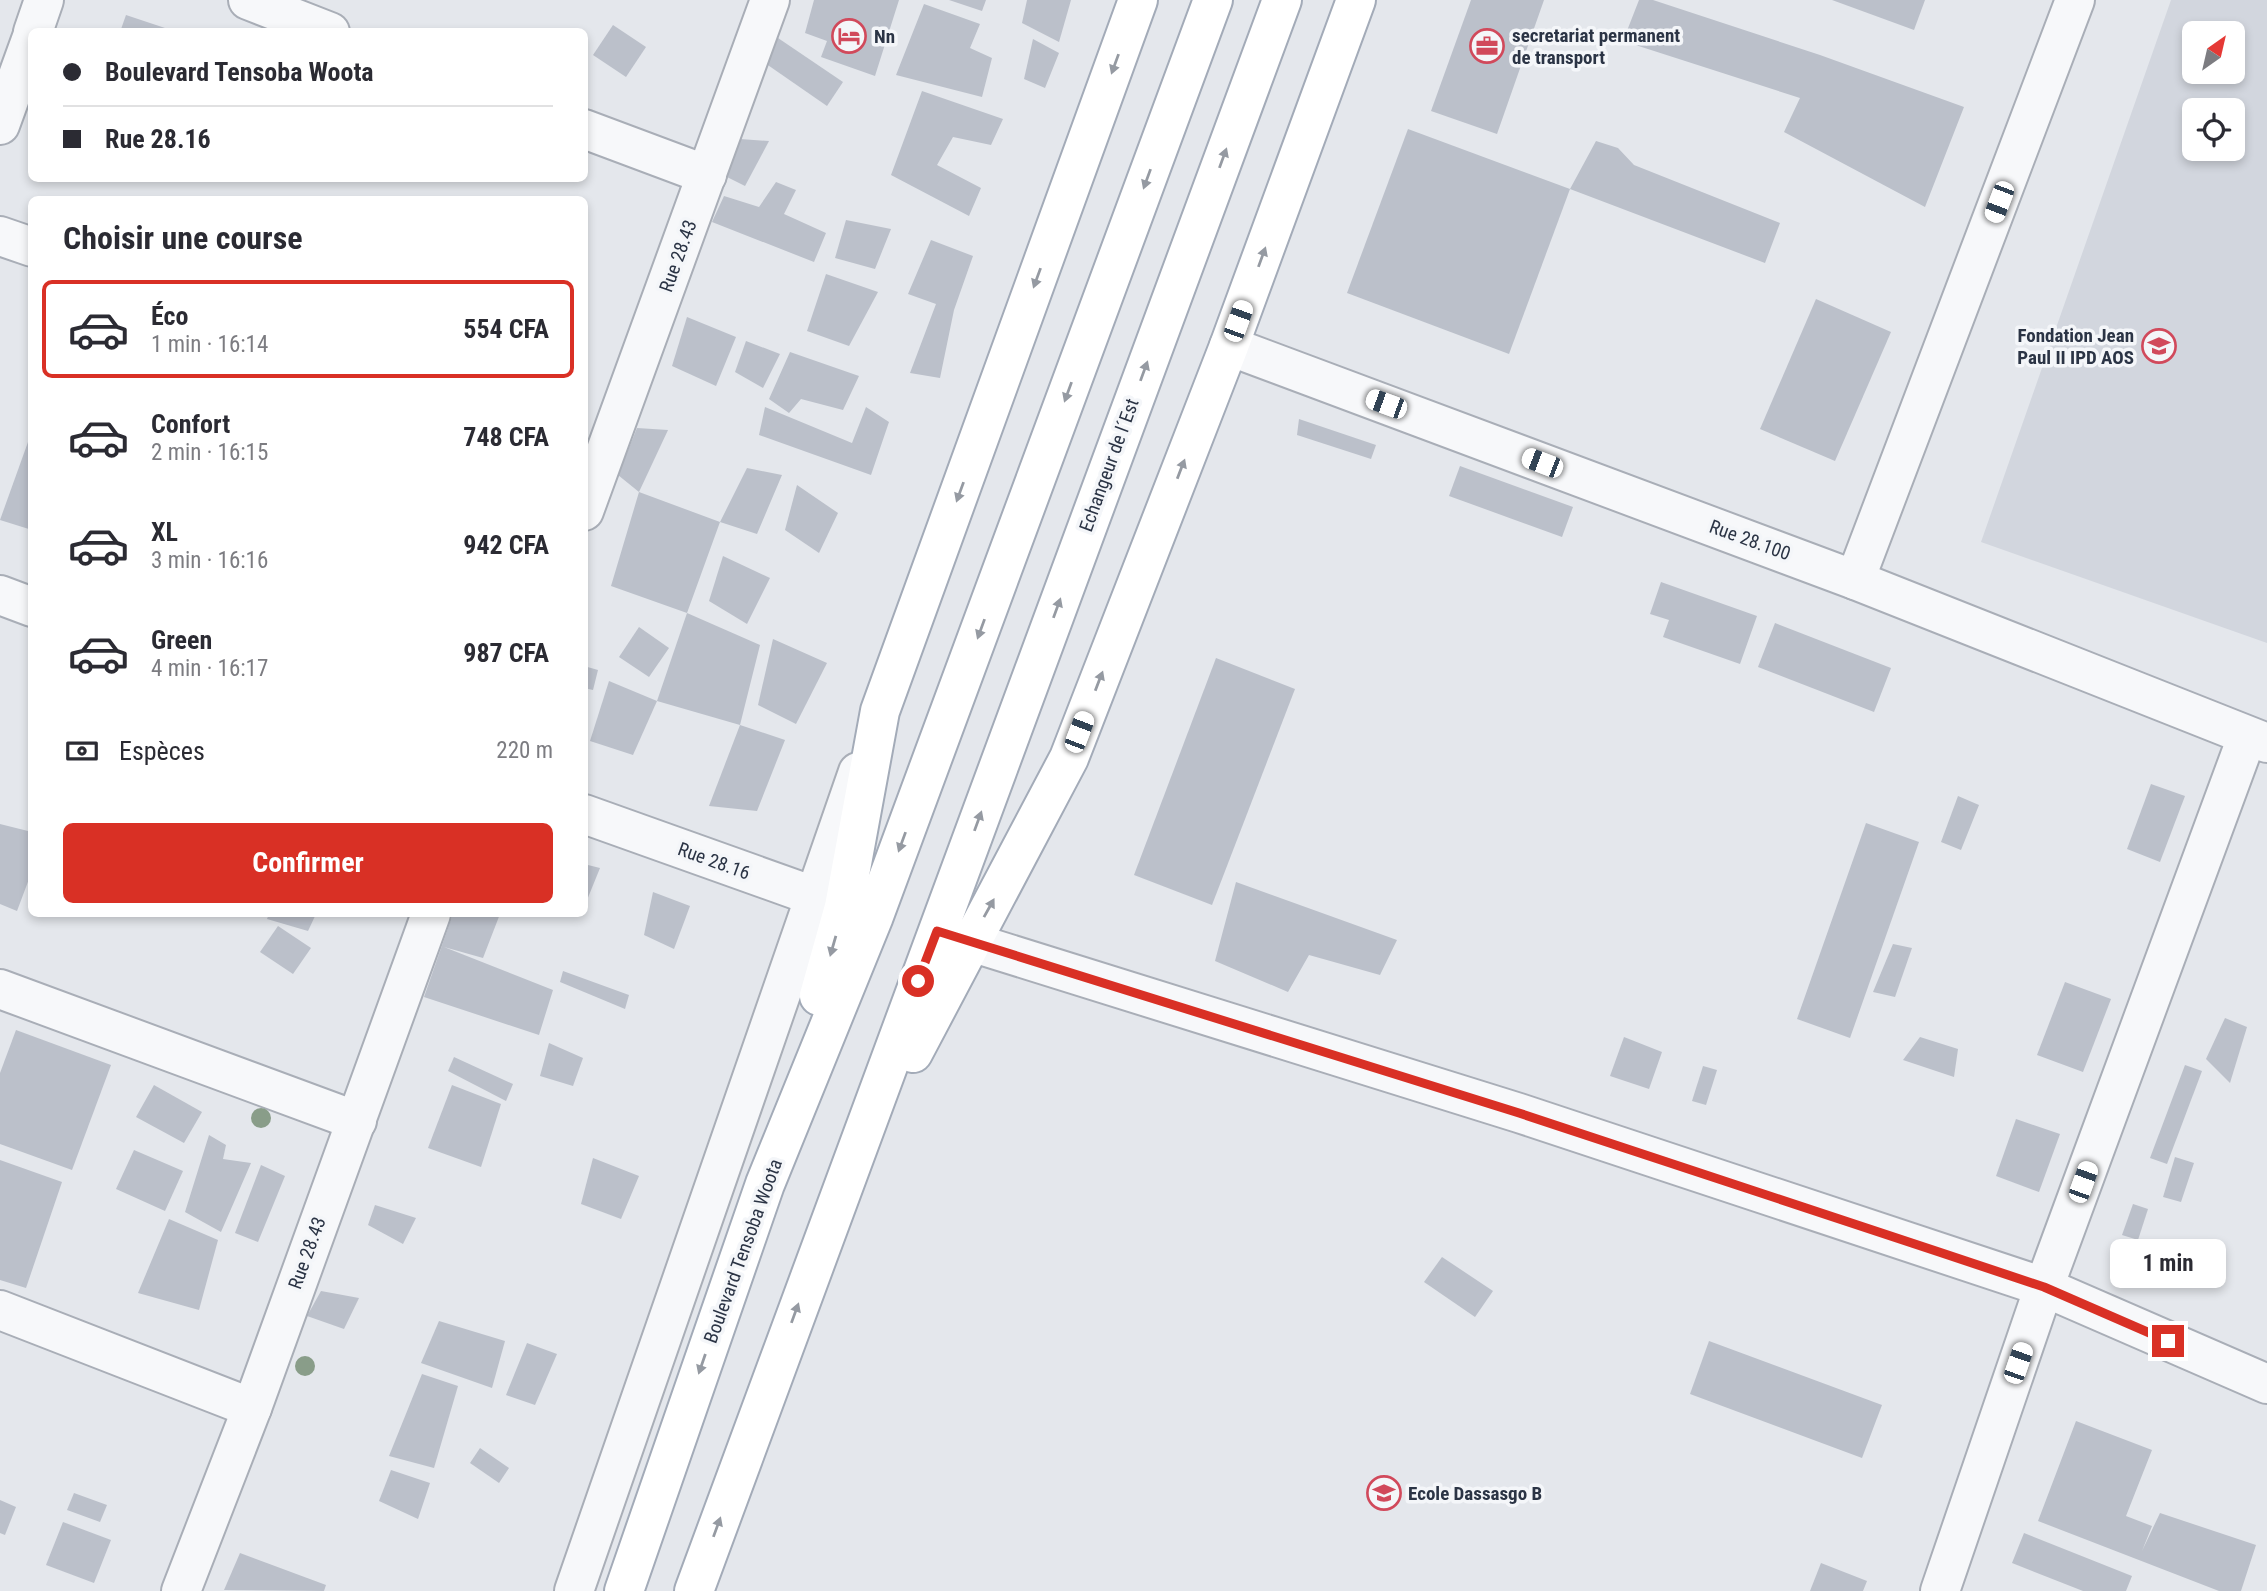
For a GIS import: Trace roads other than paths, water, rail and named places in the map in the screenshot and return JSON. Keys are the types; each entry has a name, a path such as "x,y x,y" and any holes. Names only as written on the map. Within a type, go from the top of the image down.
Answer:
{"main road":[{"path":"844,906 880,711 1138,0"},
{"path":"844,906 1213,0"},
{"name":"Echangeur de l´Est","path":"954,936 1282,0"},
{"path":"694,1591 834,1208 954,936 1069,758 1229,346 1356,0"},
{"name":"Boulevard Tensoba Woota","path":"624,1591 765,1184 844,906"}],"street":[{"path":"34,28 44,0"},
{"path":"247,0 320,28"},
{"name":"Rue 28.43","path":"588,489 594,455 707,175 770,0"},
{"path":"1855,580 2075,0"},
{"path":"0,125 28,48"},
{"path":"588,130 707,175"},
{"path":"0,236 28,246"},
{"name":"Rue 28.100","path":"1229,346 1855,580 2257,740"},
{"path":"0,595 28,606"},
{"path":"1940,1591 2044,1287 2257,740"},
{"name":"Rue 28.16","path":"588,815 844,906"},
{"path":"574,1591 844,906"},
{"name":"Rue 28.43","path":"181,1591 252,1408 430,917"},
{"path":"954,936 1519,1113 2044,1287 2267,1384"},
{"path":"0,989 357,1121"},
{"path":"0,1310 252,1408"}],"place":[{"name":"Nn","path":"849,36"},
{"name":"secretariat permanent de transport","path":"1487,46"},
{"name":"Fondation Jean Paul II IPD AOS","path":"2159,346"},
{"name":"Ecole Dassasgo B","path":"1384,1493"}]}
